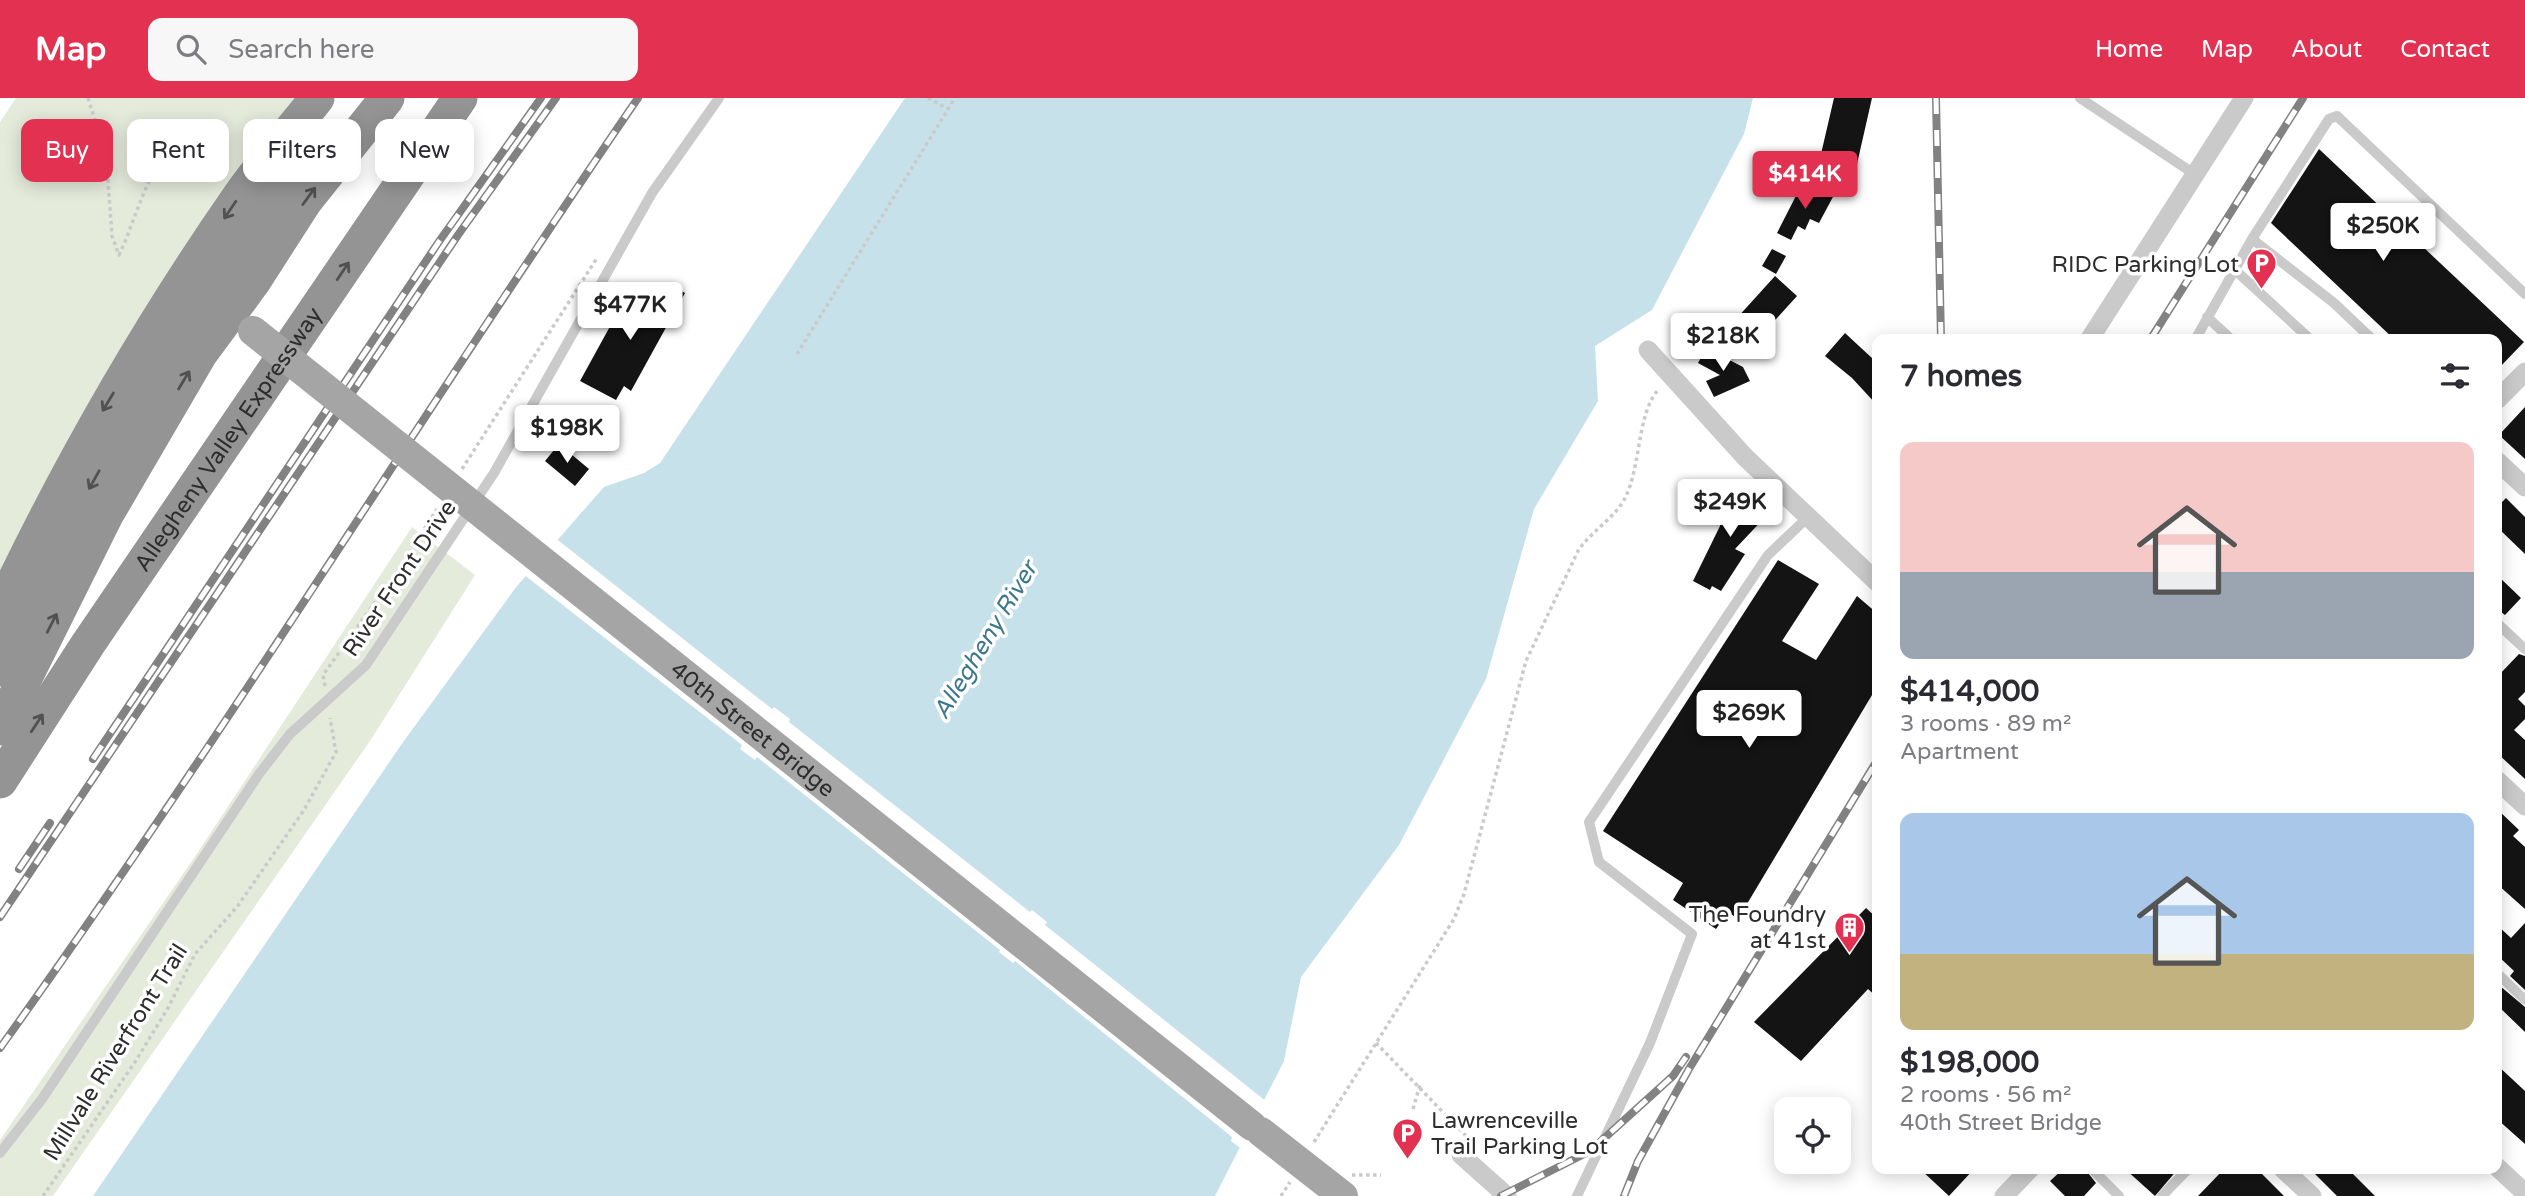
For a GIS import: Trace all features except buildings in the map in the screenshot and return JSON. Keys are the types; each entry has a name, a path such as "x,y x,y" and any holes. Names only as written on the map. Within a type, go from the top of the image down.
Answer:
{"highway":[{"path":"0,611 51,503 105,406 162,313 243,191 317,98"},
{"path":"0,669 71,520 138,401 184,327 282,191 341,98"},
{"path":"282,191 361,98"},
{"path":"0,728 106,515 200,354 253,282 305,201 387,98"},
{"name":"Allegheny Valley Expressway","path":"0,781 88,644 460,98"}],"main road":[{"name":"40th Street Bridge","path":"253,331 1343,1196"}],"street":[{"path":"2094,334 2244,98"},
{"path":"1648,350 1745,457 1872,577"},
{"path":"2502,395 2525,372"},
{"path":"2502,466 2525,487"},
{"path":"2502,785 2525,806"},
{"path":"1466,1148 1507,1196"},
{"path":"2502,1172 2525,1193"},
{"path":"2004,1196 2025,1174"},
{"path":"2288,1174 2312,1196"}],"lane":[{"name":"River Front Drive","path":"0,1153 42,1099 259,774 290,734 366,665 494,473 652,193 719,98"},
{"path":"2080,98 2196,175"},
{"path":"2198,334 2252,239 2329,119 2337,116 2525,294"},
{"path":"2252,239 2334,303 2367,334"},
{"path":"2234,270 2304,334"},
{"path":"2207,317 2225,334"},
{"path":"1577,1196 1650,1043 1692,934 1599,862 1589,822 1768,555 1808,517"},
{"path":"2502,628 2525,649"},
{"path":"2502,978 2525,1000"},
{"path":"2097,1174 2119,1196"},
{"path":"2162,1196 2183,1174"}],"path":[{"path":"88,98 106,154 112,236 119,256 133,226 138,202 149,182"},
{"path":"928,98 948,109"},
{"path":"797,354 955,98"},
{"path":"456,479 604,247"},
{"path":"1310,1149 1454,919 1464,894 1526,661 1577,551 1588,535 1623,502 1636,474 1640,436 1652,397"},
{"path":"325,685 323,675 401,566 442,501"},
{"name":"Millvale Riverfront Trail","path":"43,1196 141,1051 168,1008 195,954 237,907 304,810 336,752 330,714"},
{"path":"1376,1043 1420,1085 1466,1148"},
{"path":"1413,1109 1420,1085"},
{"path":"1281,1196 1295,1172"}],"green space":[{"path":"16,98 297,98 284,119 243,119 243,182 245,182 0,580 0,122"},
{"path":"412,527 475,575 370,741 53,1196 0,1196 0,1140 196,855"}],"water":[{"name":"Allegheny River","path":"905,98 1753,98 1744,134 1652,310 1595,346 1598,401 1534,509 1486,679 1399,845 1301,977 1284,1061 1215,1196 93,1196 401,745 517,586 604,487 644,473 660,463"}],"pier":[{"path":"554,537 772,709 774,707 790,719 789,722 1030,912 1032,910 1047,922 1045,925 1267,1102 1243,1150 1231,1141 1232,1137 1015,961 1013,963 999,952 1000,950 757,757 755,760 740,749 742,745 523,574"}],"railway":[{"path":"93,759 438,243 541,98"},
{"path":"0,917 458,235 556,98"},
{"path":"0,1048 83,931 243,694 638,98"},
{"path":"1936,98 1941,334"},
{"path":"2154,334 2303,98"},
{"path":"1624,1196 1638,1161 1689,1069 1872,769"},
{"path":"19,869 50,823"},
{"path":"1501,1196 1590,1151 1673,1076 1686,1057"}],"place":[{"name":"RIDC Parking Lot","path":"2262,291"},
{"name":"The Foundry at 41st","path":"1849,954"},
{"name":"Lawrenceville Trail Parking Lot","path":"1408,1160"}]}
